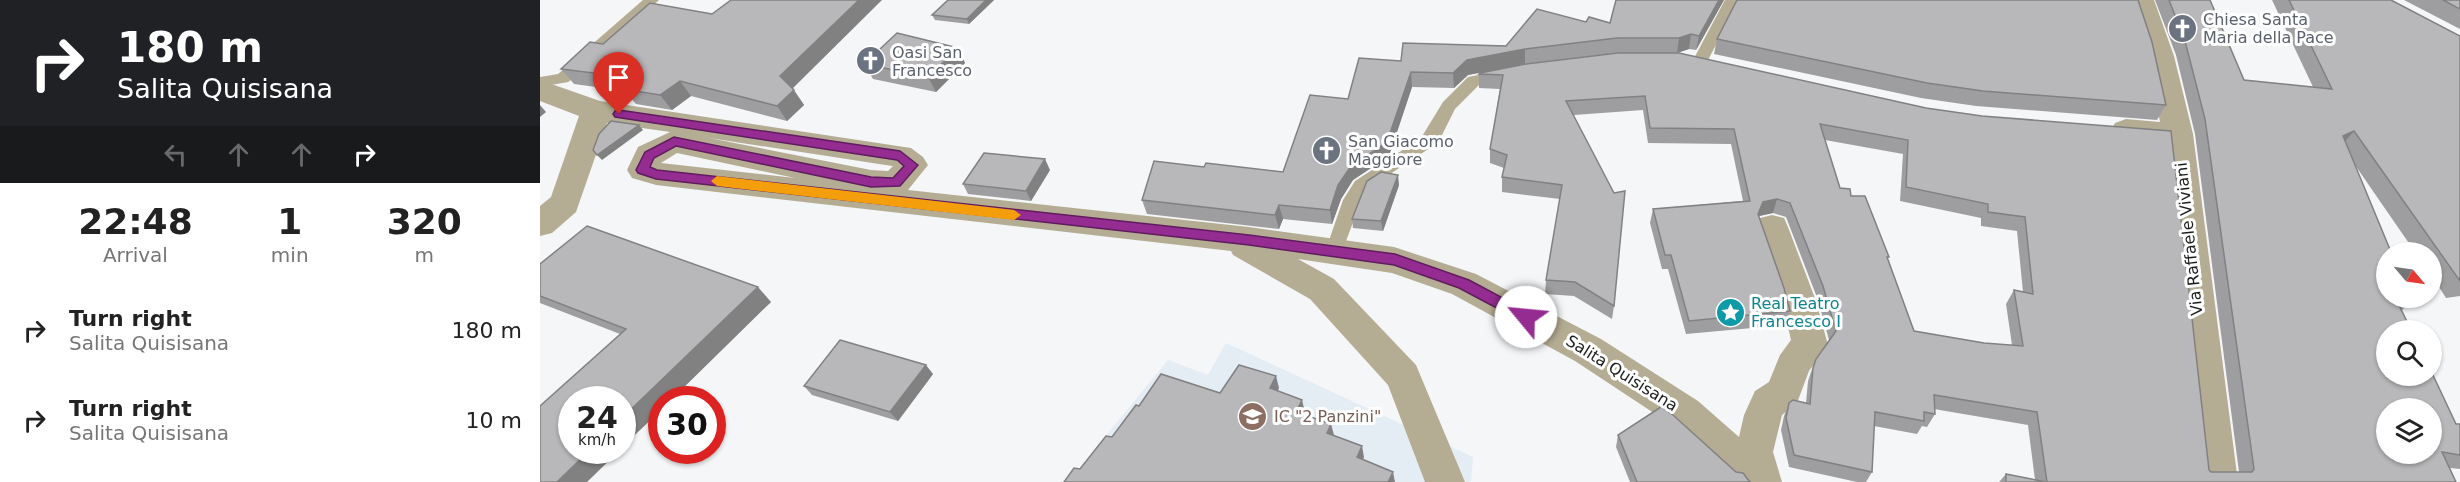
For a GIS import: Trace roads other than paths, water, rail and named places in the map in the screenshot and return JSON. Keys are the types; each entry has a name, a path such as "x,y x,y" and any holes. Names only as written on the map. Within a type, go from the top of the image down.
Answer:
{"street":[{"name":"Via Raffaele Viviani","path":"2141,0 2160,56 2178,135 2218,482"},
{"name":"Salita Quisisana","path":"540,90 596,111 900,156 912,165 896,183 871,182 674,141 649,155 643,170 656,174 1230,238 1395,260 1464,284 1588,350 1684,412 1759,472"},
{"path":"540,224 565,204 596,111"},
{"path":"2094,127 2178,135"},
{"path":"1759,472 1768,402 1785,392 1791,366 1810,345 1807,321 1772,227"},
{"path":"1230,238 1322,289 1403,376 1445,482"}],"lane":[{"path":"540,82 562,78 571,72 652,0"},
{"path":"1699,62 1716,34 1732,0"},
{"path":"1335,252 1352,200 1361,185 1427,142 1437,131 1449,106 1474,81 1515,73"}],"place":[{"name":"Chiesa Santa Maria della Pace","path":"2182,28"},
{"name":"Oasi San Francesco","path":"871,61"},
{"name":"San Giacomo Maggiore","path":"1327,150"},
{"name":"Real Teatro Francesco I","path":"1730,312"},
{"name":"IC \"2 Panzini\"","path":"1253,416"}]}
